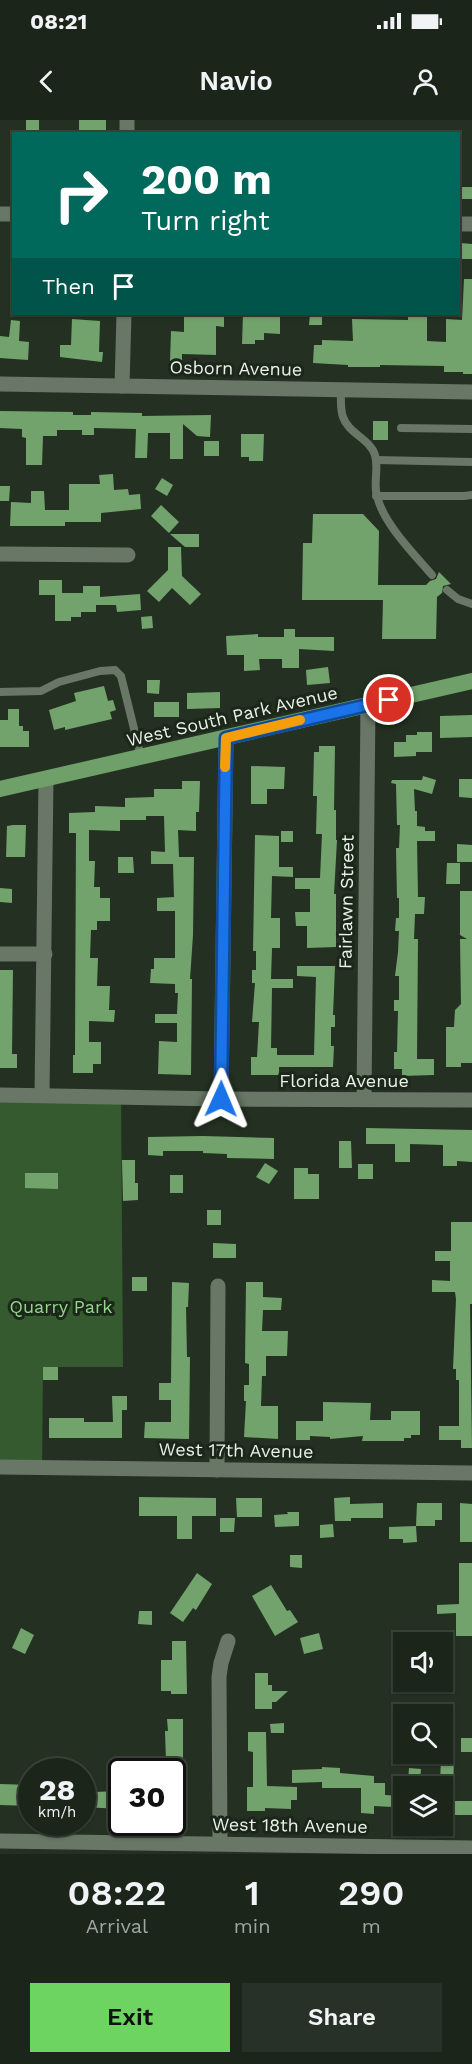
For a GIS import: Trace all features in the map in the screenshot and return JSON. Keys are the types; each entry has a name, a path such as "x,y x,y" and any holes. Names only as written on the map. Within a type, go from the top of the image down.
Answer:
{"main road":[{"name":"West South Park Avenue","path":"0,789 472,681"}],"street":[{"path":"122,386 124,315"},
{"name":"Osborn Avenue","path":"0,384 472,392"},
{"path":"0,554 128,555"},
{"name":"Fairlawn Street","path":"364,1100 368,704"},
{"path":"221,1099 226,738"},
{"path":"42,1095 46,778"},
{"path":"0,954 45,954"},
{"name":"Florida Avenue","path":"0,1095 472,1100"},
{"path":"217,1470 218,1286"},
{"name":"West 17th Avenue","path":"0,1467 472,1473"},
{"path":"220,1843 219,1677 228,1641"},
{"name":"West 18th Avenue","path":"0,1841 472,1848"}],"lane":[{"path":"341,390 341,414 344,421 370,447 376,460 376,496 398,536 432,575"},
{"path":"401,428 472,429"},
{"path":"376,460 472,462"},
{"path":"376,496 472,495"},
{"path":"447,590 458,599 472,604"},
{"path":"0,692 41,691 59,682 100,671 118,671 141,757"}],"green space":[{"name":"Quarry Park","path":"0,1095 121,1097 123,1367 43,1367 42,1468 0,1467"}],"building":[{"path":"26,120 39,120 39,132 26,132"},
{"path":"79,120 106,120 106,132 79,132"},
{"path":"460,187 472,187 472,199 460,199"},
{"path":"460,243 472,244 472,259 460,259"},
{"path":"464,279 472,279 472,374 444,372 444,366 348,367 348,365 313,363 314,345 322,345 322,340 353,341 352,319 408,320 408,317 427,317 427,341 446,342 446,319 462,320"},
{"path":"184,315 224,315 224,327 216,326 216,355 182,354 182,362 170,361 171,331 184,332"},
{"path":"243,315 280,315 280,334 264,333 264,340 255,340 255,344 242,344"},
{"path":"310,315 322,315 322,325 309,325"},
{"path":"72,319 100,321 99,352 103,352 102,362 60,357 60,345 71,345"},
{"path":"11,320 20,321 19,341 29,342 28,360 0,358 0,336 9,337"},
{"path":"0,411 73,412 73,415 91,415 91,412 142,413 142,416 211,415 210,437 197,436 183,424 183,459 170,459 170,433 148,433 147,458 135,458 136,429 94,428 94,435 82,435 82,430 57,430 57,436 43,436 42,465 26,465 26,438 22,437 22,429 0,428"},
{"path":"373,421 388,421 388,440 373,440"},
{"path":"241,434 264,434 263,461 249,461 249,457 241,457"},
{"path":"204,441 219,441 219,456 204,456"},
{"path":"113,474 114,490 128,489 129,495 140,494 141,509 101,513 101,522 65,522 65,526 10,526 11,502 31,503 31,491 44,491 45,510 69,510 69,484 100,484 99,475"},
{"path":"162,478 173,485 167,496 155,489"},
{"path":"0,486 10,486 9,501 0,501"},
{"path":"161,505 179,522 169,533 151,516"},
{"path":"313,514 363,514 379,531 378,585 426,585 436,579 439,572 451,584 443,586 442,593 437,597 436,639 382,639 383,600 302,600 303,543 312,543"},
{"path":"170,534 199,534 199,547 185,547"},
{"path":"168,547 181,547 182,576 201,594 190,605 172,588 159,602 147,591 168,570"},
{"path":"39,580 62,580 62,593 83,593 83,586 100,586 100,597 140,594 141,610 117,612 116,605 96,605 96,612 81,612 81,617 71,617 71,621 55,621 55,595 39,595"},
{"path":"152,616 153,628 142,629 141,617"},
{"path":"284,629 295,629 295,637 334,637 334,651 299,649 299,668 282,668 282,659 259,659 260,670 244,671 244,655 227,655 226,636 258,634 258,637 284,637"},
{"path":"328,667 330,683 307,685 306,670"},
{"path":"147,680 160,680 159,694 147,693"},
{"path":"104,686 108,701 113,700 116,710 110,712 112,719 65,730 65,727 54,730 49,710 76,701 74,693"},
{"path":"220,692 220,708 187,709 187,693"},
{"path":"154,702 179,702 179,717 154,717"},
{"path":"8,709 19,709 19,726 23,726 23,731 29,731 29,747 0,747 0,720 8,720"},
{"path":"472,715 472,737 440,738 440,716"},
{"path":"417,732 432,732 432,752 416,752 416,756 394,757 394,742 406,742 406,735 417,735"},
{"path":"319,746 335,746 336,947 307,948 307,926 296,926 295,912 310,912 310,889 295,889 295,878 320,878 322,834 316,834 317,796 313,796 314,752 319,752"},
{"path":"251,766 285,767 284,789 267,789 267,804 251,804"},
{"path":"423,776 436,780 432,794 414,789 417,826 425,827 425,831 435,831 435,841 417,841 418,897 425,897 424,914 415,914 414,939 418,939 417,1059 434,1059 434,1075 402,1076 402,1069 394,1069 394,1052 397,1052 398,1011 394,1011 394,1000 399,1000 399,976 395,976 399,931 395,931 396,918 399,918 396,848 399,848 400,825 397,825 396,784 391,783 392,780 422,780"},
{"path":"459,779 472,779 472,798 459,797"},
{"path":"182,781 200,781 196,831 178,830 179,857 194,857 190,979 192,979 191,1075 158,1074 159,1041 177,1042 177,1023 155,1023 155,1014 177,1014 178,993 175,993 175,984 150,983 154,958 175,958 175,911 157,911 157,898 174,897 173,864 151,864 151,851 165,852 164,816 146,816 146,820 120,820 120,831 89,830 89,861 95,861 94,887 100,887 100,898 110,898 110,921 97,921 97,930 91,930 90,958 98,958 97,986 110,986 109,1010 115,1010 114,1022 89,1021 89,1042 101,1042 101,1064 93,1064 93,1073 73,1073 76,833 69,833 69,813 95,812 95,806 125,807 125,798 154,797 154,789 182,789"},
{"path":"26,825 25,857 6,857 7,826"},
{"path":"281,831 293,831 293,842 281,842"},
{"path":"255,835 279,836 279,867 293,867 293,877 272,876 271,918 280,918 280,948 272,948 271,979 293,979 293,988 272,988 271,1048 277,1048 277,1055 314,1055 316,977 297,976 297,966 335,966 333,1015 335,1015 335,1027 331,1027 331,1046 334,1046 333,1067 279,1067 279,1075 251,1075 251,1057 257,1057 259,1022 252,1022 255,983 252,983 252,970 256,970 256,951 253,951"},
{"path":"457,844 472,845 472,862 457,862"},
{"path":"118,857 133,857 134,873 118,873"},
{"path":"447,863 460,863 460,884 446,884"},
{"path":"0,888 12,889 12,903 0,902"},
{"path":"460,891 472,891 472,1063 461,1063 461,1067 446,1067 446,1027 454,1027 455,1010 461,1004 460,939 467,939 460,935"},
{"path":"0,970 13,970 12,1054 17,1054 17,1068 0,1068"},
{"path":"366,1128 472,1130 472,1162 457,1161 457,1166 443,1166 443,1145 410,1144 410,1162 395,1162 395,1144 366,1144"},
{"path":"148,1137 274,1138 274,1159 227,1158 227,1154 203,1153 203,1151 163,1151 163,1156 148,1155"},
{"path":"339,1141 351,1141 352,1168 339,1168"},
{"path":"122,1160 135,1160 138,1200 123,1201"},
{"path":"265,1163 278,1171 269,1184 256,1177"},
{"path":"358,1164 373,1164 373,1179 358,1179"},
{"path":"294,1168 308,1168 308,1174 319,1174 319,1199 294,1199"},
{"path":"25,1173 58,1173 58,1189 25,1188"},
{"path":"170,1175 183,1175 183,1193 170,1193"},
{"path":"207,1210 221,1210 221,1225 207,1225"},
{"path":"451,1222 472,1222 472,1304 470,1304 472,1448 461,1448 461,1440 439,1440 439,1426 459,1426 459,1380 456,1380 456,1369 453,1369 455,1292 432,1292 432,1280 450,1281 450,1261 435,1261 435,1251 451,1251"},
{"path":"213,1243 236,1244 236,1258 213,1258"},
{"path":"132,1277 147,1277 147,1291 132,1291"},
{"path":"172,1282 189,1283 188,1307 186,1307 187,1357 190,1357 189,1439 144,1438 145,1422 171,1422 171,1400 159,1400 159,1383 171,1383"},
{"path":"246,1282 263,1282 263,1297 282,1298 281,1310 263,1310 262,1331 288,1331 287,1356 266,1356 266,1376 262,1376 261,1406 278,1406 278,1439 244,1437 246,1401 244,1401 244,1385 249,1385 249,1364 245,1363"},
{"path":"43,1367 58,1367 58,1380 43,1380"},
{"path":"112,1396 127,1396 127,1410 122,1410 122,1438 49,1438 49,1418 84,1418 84,1422 113,1422"},
{"path":"323,1402 371,1403 370,1420 391,1420 391,1411 420,1411 420,1435 411,1435 411,1438 404,1438 404,1441 362,1441 363,1436 330,1439 330,1437 310,1436 310,1440 296,1440 296,1421 323,1421"},
{"path":"139,1497 216,1498 216,1516 192,1516 192,1539 177,1539 177,1516 139,1516"},
{"path":"350,1497 350,1504 383,1503 383,1518 351,1518 351,1521 335,1521 334,1498"},
{"path":"236,1498 262,1498 262,1517 237,1517"},
{"path":"417,1503 442,1503 442,1520 435,1520 435,1526 416,1526"},
{"path":"460,1503 472,1504 472,1542 460,1542"},
{"path":"287,1512 299,1512 299,1526 275,1527 274,1515 288,1514"},
{"path":"220,1518 235,1518 234,1532 220,1532"},
{"path":"333,1524 334,1537 320,1538 320,1525"},
{"path":"416,1526 417,1542 403,1543 403,1539 389,1539 389,1527"},
{"path":"290,1555 302,1555 302,1568 290,1567"},
{"path":"459,1563 472,1563 472,1636 456,1636 456,1613 437,1614 437,1605 459,1604"},
{"path":"197,1573 212,1584 196,1610 193,1608 183,1622 170,1613"},
{"path":"271,1585 287,1611 290,1610 298,1622 275,1636 252,1596"},
{"path":"139,1611 152,1611 152,1625 138,1624"},
{"path":"21,1628 34,1635 25,1654 12,1648"},
{"path":"319,1633 323,1649 304,1654 300,1638"},
{"path":"172,1641 186,1641 187,1694 171,1694 171,1691 161,1691 161,1660 172,1660"},
{"path":"255,1673 268,1673 268,1685 272,1685 272,1691 288,1691 276,1702 272,1702 272,1709 255,1709"},
{"path":"167,1719 183,1719 183,1758 166,1758 165,1731 168,1731"},
{"path":"284,1723 284,1733 271,1733 270,1724"},
{"path":"248,1732 266,1732 267,1786 297,1787 297,1800 291,1800 291,1809 265,1808 265,1811 247,1811 247,1787 253,1787 253,1752 248,1751"},
{"path":"461,1738 472,1738 472,1752 461,1752"},
{"path":"454,1757 453,1794 453,1776 440,1776 441,1764 453,1764"},
{"path":"322,1767 340,1768 340,1773 374,1776 374,1783 385,1783 385,1795 393,1795 393,1807 374,1806 374,1814 361,1813 361,1788 322,1788 322,1782 292,1783 292,1770 322,1769"},
{"path":"409,1768 421,1769 420,1776 408,1776"},
{"path":"0,1784 18,1785 18,1806 0,1805"},
{"path":"108,1791 108,1808 96,1808 96,1792"},
{"path":"454,1801 472,1801 472,1815 454,1815"}],"slow traffic":[{"path":"225,767 226,738 300,720"}],"route":[{"path":"221,1099 226,738 389,700"}]}
